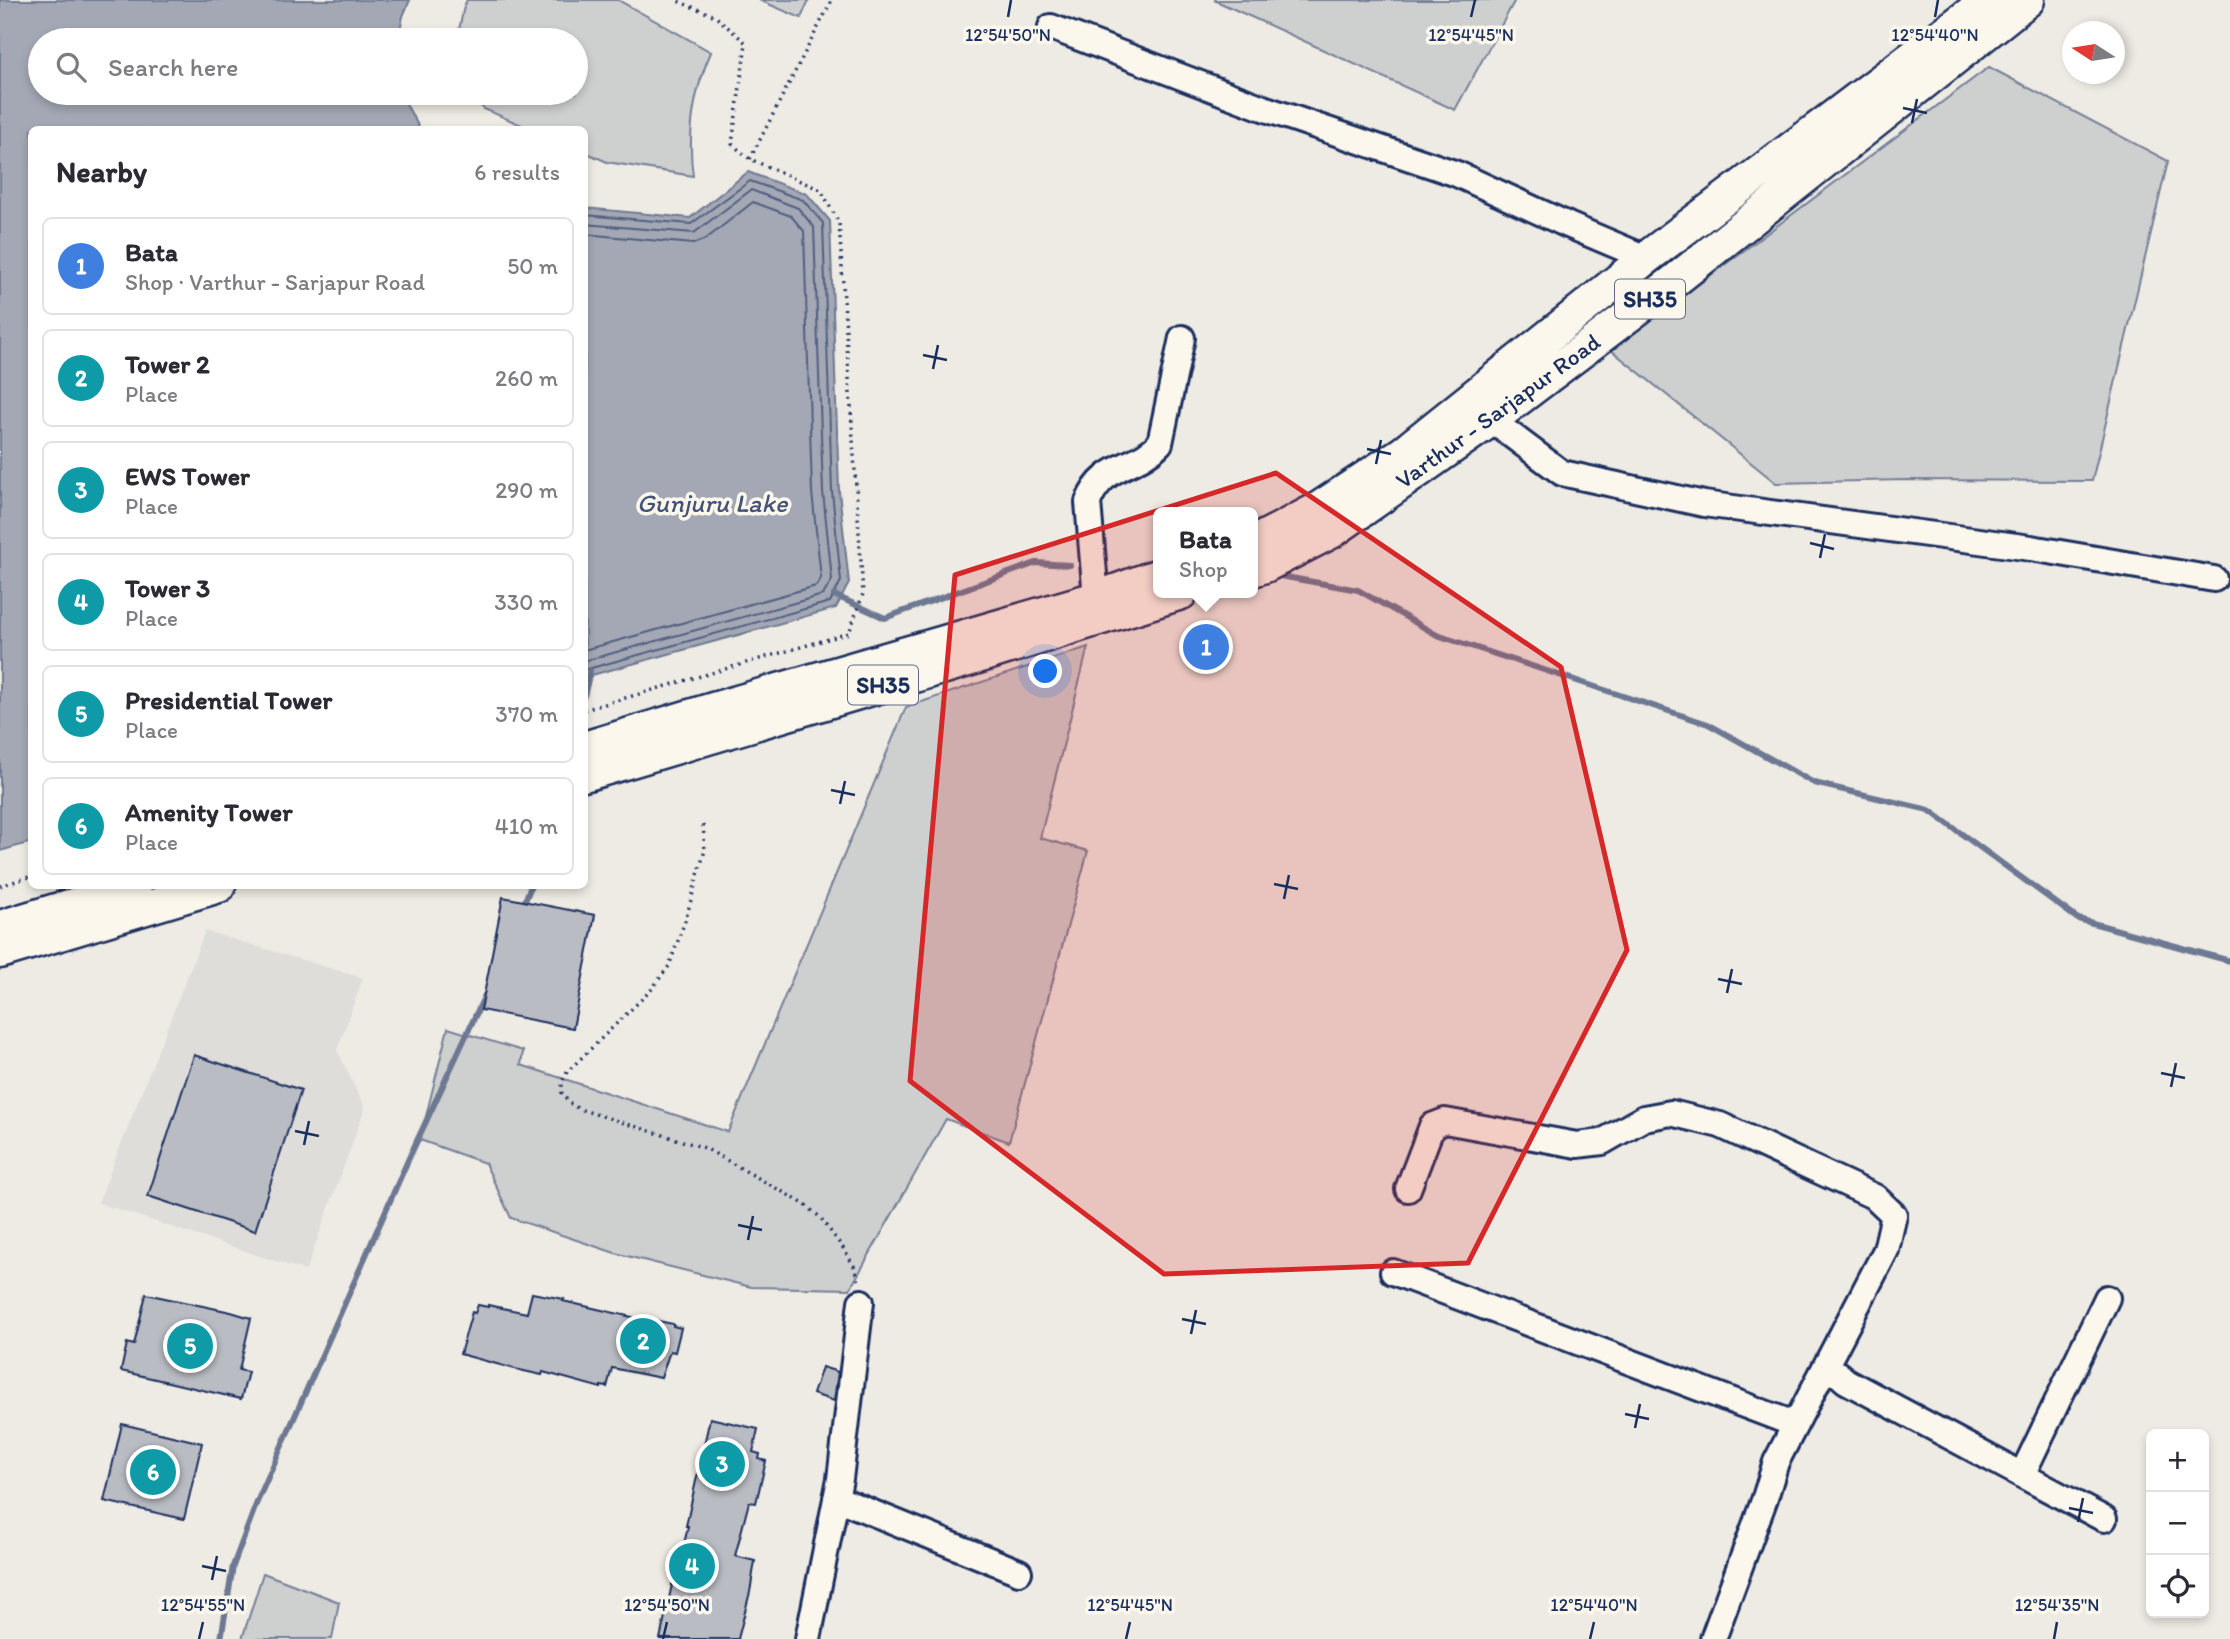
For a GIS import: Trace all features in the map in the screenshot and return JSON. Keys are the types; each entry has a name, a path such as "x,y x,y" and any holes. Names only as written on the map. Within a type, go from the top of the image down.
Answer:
{"main road":[{"name":"Varthur - Sarjapur Road","path":"1258,540 1316,510 1404,452 1646,258 1987,0"},
{"name":"Varthur - Sarjapur Road","path":"1258,568 1333,531 1491,421 1673,282 2028,0"},
{"name":"SH35","path":"588,747 1096,598 1153,577"},
{"name":"SH35","path":"588,774 1165,598"},
{"path":"0,927 125,889"},
{"path":"0,952 209,889"}],"street":[{"path":"1051,27 1263,108 1457,174 1646,258"},
{"path":"1096,598 1088,502 1094,487 1103,478 1153,450 1160,443 1182,338"},
{"path":"1491,421 1562,473 1692,501 2031,548 2214,579"},
{"path":"1408,1189 1432,1126 1445,1121 1577,1145 1602,1142 1644,1118 1671,1113 1720,1125 1875,1197 1894,1214 1886,1250 1776,1462 1713,1639"},
{"path":"1393,1272 1794,1424"},
{"path":"2022,1475 2107,1298"},
{"path":"808,1639 836,1498 861,1302"},
{"path":"1823,1371 1838,1374 1846,1381 2104,1519"},
{"path":"836,1498 1019,1572"}],"path":[{"path":"588,709 849,633 863,594 839,223 821,190 750,159 732,144 746,43 715,16 676,0"},
{"path":"750,159 831,0"},
{"path":"703,825 705,850 669,966 651,990 567,1072 562,1082 562,1093 569,1103 590,1114 705,1148 804,1204 820,1217 854,1266 860,1284 861,1302"},
{"path":"0,886 28,877"}],"highlighted area":[{"path":"1276,473 1561,667 1627,950 1468,1263 1164,1274 910,1081 955,575"}],"shaded area":[{"path":"467,0 618,0 711,52 693,113 693,176 607,162 588,153 588,126 524,126 484,109 480,105 588,105 588,28 459,28"},
{"path":"759,0 809,0 801,18"},
{"path":"1214,0 1515,0 1455,110"},
{"path":"1989,67 2168,161 2092,481 1904,480 1776,483 1611,350"},
{"path":"1088,647 1040,838 1088,851 1009,1142 946,1119 850,1289 751,1287 615,1253 511,1218 485,1163 420,1140 448,1028 523,1051 521,1065 728,1132 906,707"},
{"path":"205,931 363,978 337,1050 365,1108 306,1271 98,1203"},
{"path":"263,1573 339,1602 332,1639 242,1639"}],"water":[{"path":"0,0 410,0 400,28 28,28 28,105 407,105 418,126 28,126 28,843 0,851"},
{"name":"Gunjuru Lake","path":"748,172 807,194 830,221 839,491 849,583 836,608 588,676 588,208 690,218"}],"building":[{"path":"503,897 595,915 573,1028 481,1010"},
{"path":"194,1055 301,1090 255,1231 148,1196"},
{"path":"532,1293 649,1321 673,1324 681,1328 675,1352 670,1351 661,1378 612,1368 607,1387 601,1388 460,1354 472,1312 475,1313 478,1305 527,1313"},
{"path":"146,1294 251,1318 239,1370 248,1372 241,1399 121,1371 127,1343 134,1345"},
{"path":"822,1367 838,1372 834,1401 813,1394"},
{"path":"710,1418 758,1429 753,1452 760,1454 759,1459 766,1461 756,1503 749,1502 735,1556 755,1561 750,1592 738,1639 660,1639 677,1562 680,1563"},
{"path":"122,1424 202,1443 184,1519 104,1501"}],"waterway":[{"path":"834,595 885,618 1036,563 1070,565"},
{"path":"1280,576 1358,590 1437,635 1708,724 1814,783 1929,810 2078,919 2230,961"},
{"path":"588,679 590,671"},
{"path":"522,908 530,889"},
{"path":"221,1639 233,1566 257,1502 409,1158 485,995"}],"place":[{"name":"Bata","path":"1206,647"},
{"name":"Tower 2","path":"643,1341"},
{"name":"Presidential Tower","path":"190,1346"},
{"name":"EWS Tower","path":"722,1464"},
{"name":"Amenity Tower","path":"153,1472"},
{"name":"Tower 3","path":"692,1566"}]}
